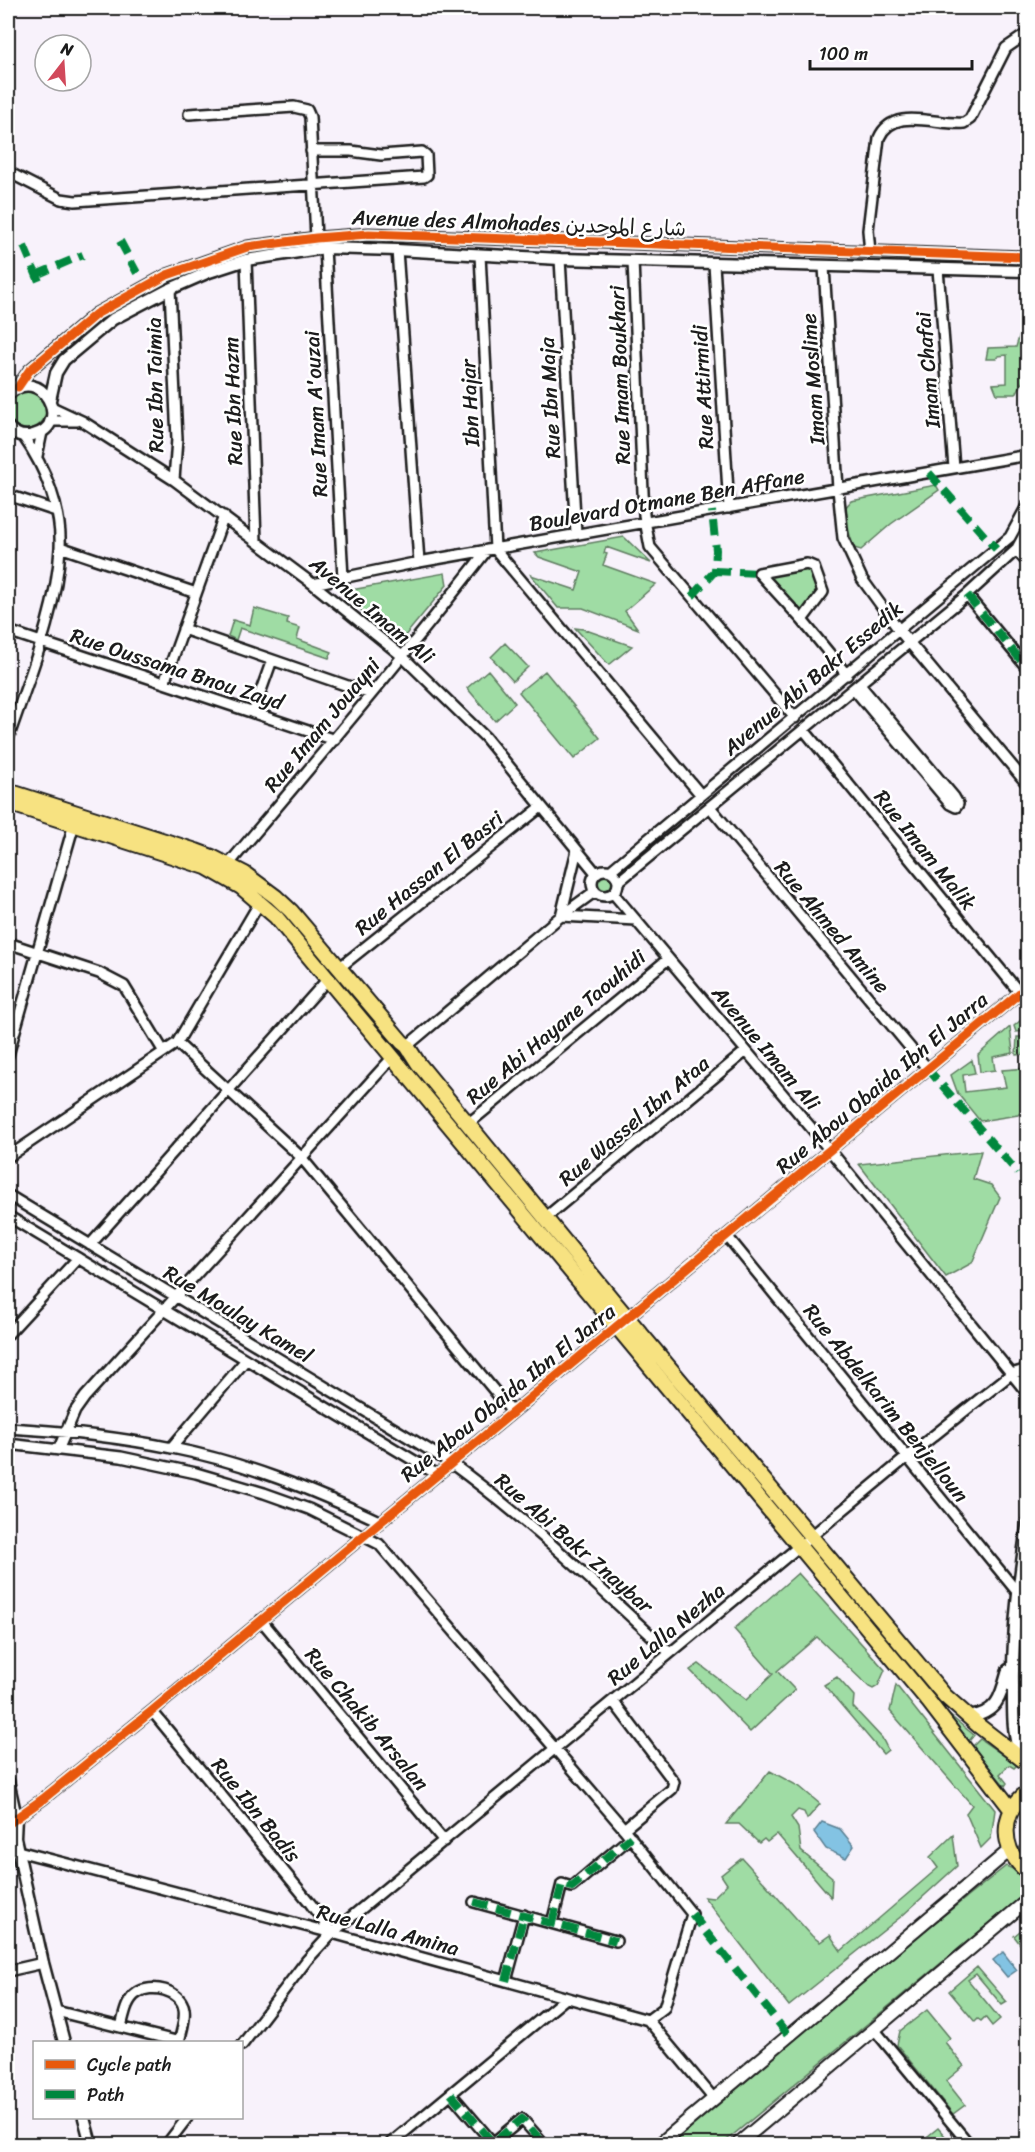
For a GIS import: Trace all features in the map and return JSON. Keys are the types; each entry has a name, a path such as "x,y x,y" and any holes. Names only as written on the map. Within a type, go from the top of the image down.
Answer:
{"main road":[{"path":"8,791 166,841 228,865 260,884 291,910 810,1537 945,1696 1024,1761"},
{"path":"8,803 206,867 241,886 276,917 951,1729 1011,1809"},
{"path":"392,1057 392,1046 406,1047"},
{"path":"1028,1792 1011,1809 1006,1830 1010,1851 1017,1863 1028,1872"},
{"path":"660,2145 1010,1851"},
{"path":"738,2145 1028,1900"}],"street":[{"path":"870,252 868,231 879,138 882,131 898,120 964,123 970,118 1006,48 1028,33"},
{"path":"189,114 294,106 307,110 310,117 316,238"},
{"path":"8,172 61,199 75,201 424,177 427,172 426,155 422,152 381,155 351,151 311,152"},
{"name":"Avenue des Almohades شارع الموحدين","path":"11,391 29,371 96,314 167,275 247,247 369,234 1028,257"},
{"name":"Avenue des Almohades شارع الموحدين","path":"50,421 56,373 64,360 113,319 170,289 209,272 246,260 325,248 560,259 1028,271"},
{"name":"Rue Imam A'ouzai","path":"325,248 343,578"},
{"path":"397,250 419,562"},
{"name":"Ibn Hajar","path":"480,255 491,549"},
{"name":"Rue Ibn Maja","path":"560,259 576,534"},
{"name":"Rue Ibn Hazm","path":"246,260 256,541"},
{"name":"Rue Imam Boukhari","path":"633,261 645,523"},
{"name":"Rue Attirmidi","path":"714,264 729,508"},
{"name":"Imam Moslime","path":"824,267 843,538 862,579 899,630 1028,785"},
{"name":"Imam Chafai","path":"938,269 954,468"},
{"name":"Rue Ibn Taimia","path":"170,289 177,439 174,480"},
{"path":"11,391 33,386 46,394 51,404"},
{"name":"Avenue Imam Ali","path":"51,404 82,421 174,480 313,584 402,656 485,737 596,873"},
{"path":"37,456 42,432 50,421 82,421"},
{"path":"8,427 23,436 42,432"},
{"path":"8,739 12,711 40,642 52,604 60,547 52,495 37,456 23,436"},
{"name":"Boulevard Otmane Ben Affane","path":"313,584 491,549 1028,455"},
{"path":"8,495 56,511"},
{"name":"Avenue Abi Bakr Essedik","path":"610,871 1010,537 1028,504"},
{"path":"164,683 224,516"},
{"path":"645,523 650,548 795,718"},
{"name":"Avenue Abi Bakr Essedik","path":"618,882 967,595 1016,550 1028,528"},
{"path":"60,547 196,593"},
{"path":"491,549 701,795"},
{"name":"Rue Imam Jouayni","path":"228,865 335,740 491,549"},
{"path":"1016,550 1028,563"},
{"path":"802,620 823,592 813,567 807,564 759,573 802,620 847,675"},
{"path":"967,595 1028,669"},
{"path":"183,629 371,694"},
{"name":"Rue Oussama Bnou Zayd","path":"8,631 335,740"},
{"path":"253,713 272,660"},
{"path":"857,687 954,797 958,804 956,807 950,804 857,687"},
{"name":"Rue Imam Malik","path":"804,730 1019,992"},
{"name":"Rue Hassan El Basri","path":"339,968 541,807"},
{"name":"Rue Ahmed Amine","path":"710,807 927,1068"},
{"path":"8,1055 11,1035 38,953 74,824"},
{"path":"561,916 577,850"},
{"path":"603,870 610,871 618,882 613,893 604,896 594,892 591,881 596,873 603,870"},
{"path":"406,1047 561,916 594,892"},
{"name":"Avenue Imam Ali","path":"613,893 830,1149 1028,1394"},
{"path":"8,1157 177,1043 260,902"},
{"path":"561,916 636,920"},
{"path":"8,943 99,973 124,986 164,1052"},
{"name":"Rue Abi Hayane Taouhidi","path":"468,1124 668,959"},
{"path":"90,1245 327,980"},
{"name":"Rue Abou Obaida Ibn El Jarra","path":"12,1820 152,1711 1028,986"},
{"path":"177,1043 301,1157 512,1412"},
{"name":"Rue Wassel Ibn Ataa","path":"545,1218 746,1051"},
{"path":"59,1448 64,1433 85,1397 392,1057"},
{"name":"Rue Moulay Kamel","path":"8,1196 451,1463"},
{"name":"Rue Moulay Kamel","path":"8,1216 438,1475"},
{"name":"Rue Abdelkarim Benjelloun","path":"727,1236 1018,1593"},
{"path":"8,1334 78,1258"},
{"path":"171,1448 245,1360"},
{"name":"Rue Lalla Nezha","path":"243,2043 307,1960 332,1933 907,1457 1011,1374 1028,1369"},
{"path":"8,1428 64,1433 171,1448 267,1475 326,1496 379,1521"},
{"path":"8,1444 59,1448 158,1464 229,1482 309,1509 379,1544 627,1833 692,1914 664,2008 648,2020 714,2099"},
{"name":"Rue Abi Bakr Znaybar","path":"451,1463 494,1494 537,1531 670,1653"},
{"path":"1024,1761 1014,1739 1012,1726 1012,1655 1028,1520"},
{"name":"Rue Chakib Arsalan","path":"261,1620 444,1841"},
{"path":"969,1717 980,1716 994,1707 1003,1689 1012,1655"},
{"path":"552,1923 562,1884 572,1887 672,1789 674,1782 614,1701"},
{"name":"Rue Ibn Badis","path":"152,1711 332,1933"},
{"path":"8,1781 15,1838 43,1963 64,2041"},
{"path":"8,1829 15,1838"},
{"name":"Rue Lalla Amina","path":"18,1851 332,1933 648,2020"},
{"path":"474,1902 616,1941"},
{"path":"506,1981 524,1915"},
{"path":"8,1971 43,1963"},
{"path":"121,2027 130,1999 143,1990 159,1989 174,1995 184,2005 185,2013 179,2041"},
{"path":"390,2145 566,1998"},
{"path":"56,2011 175,2041"},
{"path":"874,2029 969,2145"},
{"path":"451,2094 493,2143 522,2119 544,2145"},
{"path":"84,2119 91,2145"},
{"path":"167,2145 186,2119"}],"green space":[{"path":"1019,337 1027,337 1027,374 1016,394 997,394 993,384 1007,383 1007,355 998,356 996,359 986,359 988,348 1016,347"},
{"path":"27,391 40,397 46,410 40,423 27,429 14,423 8,410 14,397"},
{"path":"936,485 939,490 891,524 861,550 854,548 847,526 845,508 851,501"},
{"path":"624,537 651,563 606,547 604,553 607,554 603,565 656,584 625,611 638,629 583,608 558,608 531,575 576,590 582,572 539,557 535,553"},
{"path":"810,567 819,595 801,618 768,577"},
{"path":"445,573 447,585 399,643 340,592"},
{"path":"254,608 288,618 287,624 300,628 297,639 332,652 329,658 240,628 236,640 228,636 233,620 250,625"},
{"path":"575,628 583,629 632,646 609,665"},
{"path":"505,643 528,667 513,681 491,657"},
{"path":"488,670 515,703 495,721 467,688"},
{"path":"545,671 600,738 574,759 519,692"},
{"path":"604,874 611,877 614,884 611,891 604,894 597,891 594,884 597,877"},
{"path":"1027,1015 1027,1031 1016,1032 1014,1026"},
{"path":"1010,1027 1013,1053 993,1057 995,1070 980,1072 978,1055"},
{"path":"1017,1037 1027,1037 1027,1054 1016,1055"},
{"path":"972,1060 975,1073 963,1075 965,1092 1006,1087 1002,1070 1027,1068 1027,1106 1018,1115 980,1121 958,1094 951,1075"},
{"path":"981,1151 973,1179 991,1185 1000,1197 972,1263 946,1277 859,1164"},
{"path":"798,1573 885,1670 878,1686 873,1689 817,1637 777,1671 795,1690 750,1732 690,1670 699,1664 746,1700 773,1674 734,1629"},
{"path":"837,1677 854,1696 853,1707 882,1738 888,1750 883,1754 824,1685"},
{"path":"896,1685 995,1810 991,1838 981,1848 966,1813 972,1805 890,1711"},
{"path":"948,1714 974,1735 969,1741 946,1715"},
{"path":"980,1739 1017,1765 1014,1768 1009,1765 1000,1774 1007,1783 1005,1786 972,1747"},
{"path":"770,1771 800,1787 820,1804 807,1819 804,1812 798,1810 791,1817 798,1828 801,1851 832,1877 831,1897 777,1834 767,1842 764,1839 759,1843 739,1824 726,1824"},
{"path":"1027,1810 1027,1854 1020,1832"},
{"path":"953,1835 957,1866 903,1915 789,2006 704,1897 713,1898 727,1884 721,1875 742,1858 812,1936 820,1942 830,1935 841,1951 938,1868 930,1857"},
{"path":"1006,1866 1020,1872 1027,1881 1027,1892 722,2144 669,2144 874,1971"},
{"path":"1027,1925 1027,1953 1014,1936"},
{"path":"977,1967 1007,2002 1002,2005 976,1974 968,1980 1000,2019 992,2026 985,2017 975,2022 949,1991"},
{"path":"927,2010 950,2038 945,2042 964,2066 946,2081 965,2105 953,2114 897,2045 900,2031"},
{"path":"938,2128 952,2144 918,2144"}],"water":[{"path":"822,1822 840,1829 854,1846 846,1858 826,1849 814,1832"},
{"path":"1003,1952 1017,1970 1007,1977 993,1960"}],"railway":[{"path":"8,9 36,8"}],"marked path":[{"path":"120,241 137,273"},
{"path":"24,246 41,286"},
{"path":"36,275 83,255"},
{"path":"8,291 11,300"},
{"path":"929,473 996,549"},
{"path":"692,596 715,571 716,550 712,511"},
{"path":"715,571 759,573"},
{"path":"967,595 1028,669"},
{"path":"927,1068 1018,1173"},
{"path":"552,1923 562,1884 572,1887 631,1837"},
{"path":"474,1902 616,1941"},
{"path":"692,1914 789,2036"},
{"path":"506,1981 524,1915"},
{"path":"451,2094 493,2143 522,2119 544,2144"}],"cycle path":[{"path":"18,387 29,371 96,314 167,275 247,247 316,238 369,234 1028,257"},
{"path":"8,1824 43,1799 152,1711 1028,986"}]}
